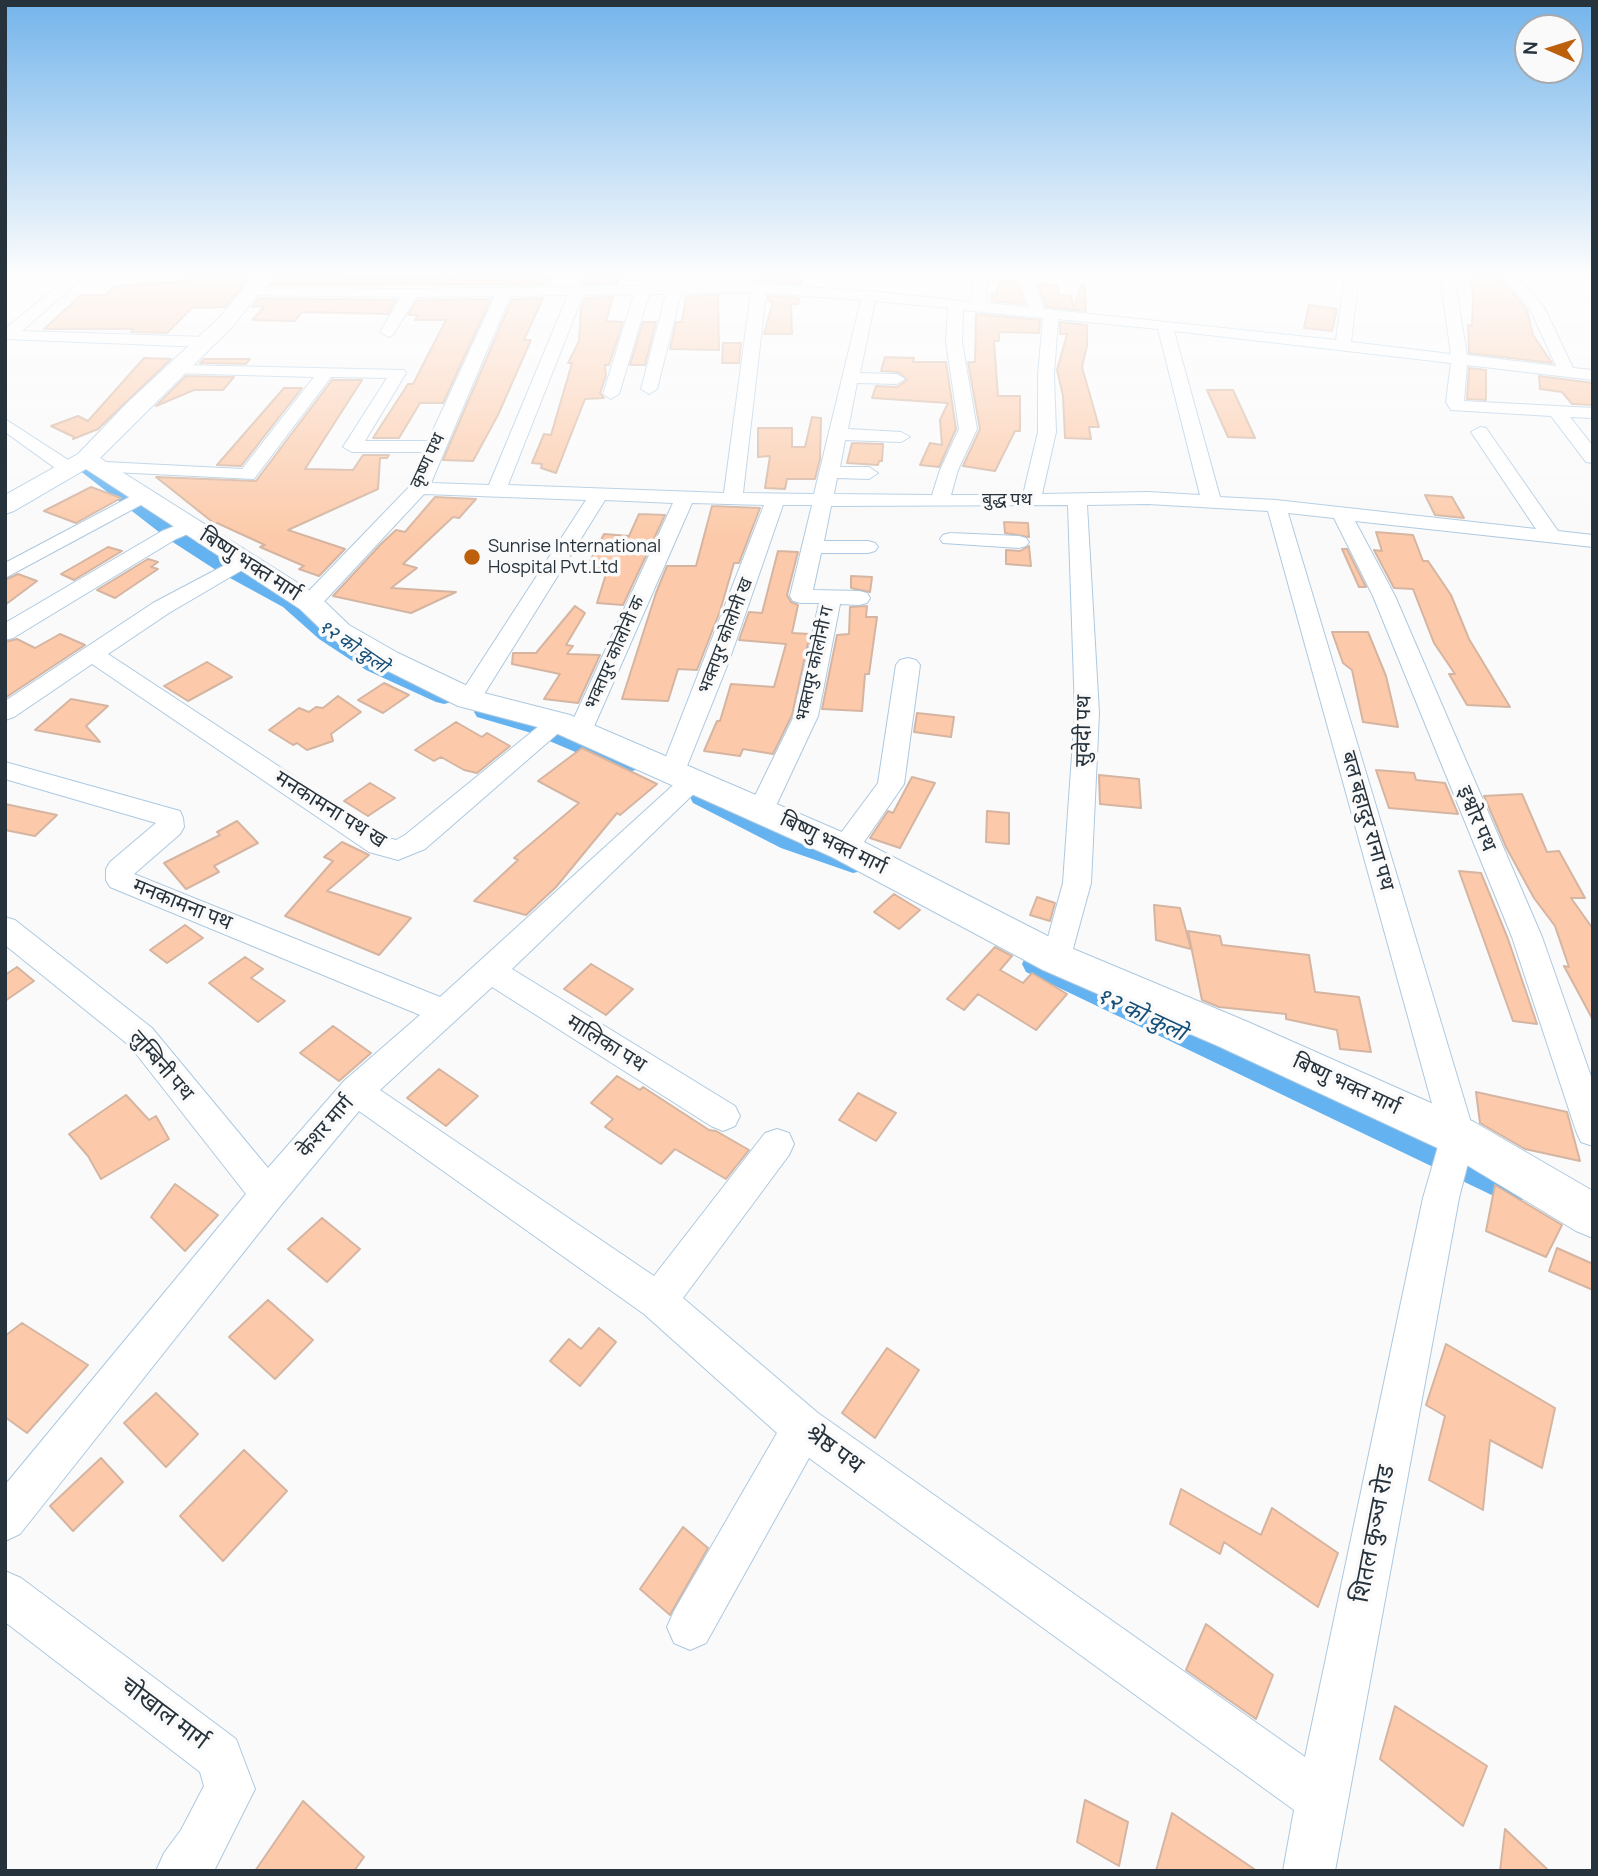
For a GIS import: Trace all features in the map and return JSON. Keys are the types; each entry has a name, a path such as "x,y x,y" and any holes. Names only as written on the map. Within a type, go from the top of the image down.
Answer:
{"street":[{"path":"5,506 83,464 135,408 184,364"},
{"name":"कृष्ण पथ","path":"310,603 419,488 472,364"},
{"path":"496,491 544,364"},
{"path":"611,394 620,364"},
{"path":"649,389 656,364"},
{"path":"733,499 751,364"},
{"name":"भक्तपुर कोलोनी ग","path":"761,810 806,716 831,597 801,596 853,364"},
{"path":"940,499 949,470 968,429 957,364"},
{"path":"1031,500 1047,432 1046,364"},
{"path":"1175,364 1211,501"},
{"path":"1459,364 1454,402 1457,405 1593,413"},
{"path":"1497,364 1593,375"},
{"path":"1563,364 1567,372"},
{"path":"178,370 398,373 352,447 435,446"},
{"path":"6,426 83,464 247,475 326,372"},
{"path":"850,378 897,379"},
{"path":"1556,411 1593,458"},
{"path":"1480,432 1552,537"},
{"path":"838,434 901,437"},
{"name":"बिष्णु भक्त मार्ग","path":"83,464 234,566 310,603 338,631 387,659 469,698 496,708 566,726 684,783 761,810 845,848 1057,959 1233,1034 1458,1136 1593,1216"},
{"path":"829,472 869,474"},
{"name":"बुद्ध पथ","path":"419,488 733,499 940,499 990,521 1031,500 1211,501 1593,541"},
{"path":"469,698 599,495"},
{"name":"भक्तपुर कोलोनी क","path":"566,726 685,497"},
{"name":"भक्तपुर कोलोनी ख","path":"684,783 717,661 776,498"},
{"name":"सुवेदी पथ","path":"1057,959 1077,883 1087,713 1077,499"},
{"path":"5,572 136,500"},
{"name":"बल बहादुर राना पथ","path":"1276,506 1458,1136"},
{"name":"इश्वोर पथ","path":"1342,514 1371,565 1527,937 1593,1131"},
{"path":"950,539 990,521 1019,542"},
{"path":"5,633 180,530"},
{"path":"812,547 868,547"},
{"path":"5,712 92,654 234,566"},
{"path":"831,597 859,598"},
{"name":"मनकामना पथ ख","path":"92,654 379,845 398,850 415,842 516,758 566,726"},
{"path":"845,848 891,784 908,665"},
{"name":"मनकामना पथ","path":"5,770 170,818 170,827 120,869 120,880 443,1011"},
{"name":"केशर मार्ग","path":"5,1519 268,1194 356,1091 490,971 684,783"},
{"name":"लुम्बिनी पथ","path":"5,928 141,1037 268,1194"},
{"name":"मालिका पथ","path":"490,971 723,1116"},
{"name":"श्रेष्ठ पथ","path":"356,1091 658,1301 803,1428 1321,1799"},
{"name":"शितल कुञ्ज रोड","path":"1310,1871 1321,1799 1441,1198 1458,1136"},
{"path":"658,1301 777,1144"},
{"path":"690,1628 803,1428"},
{"name":"चोखाल मार्ग","path":"5,1594 219,1755 230,1789 199,1848 182,1871"}],"building":[{"path":"139,364 166,364 98,429 73,439 74,437 51,426 78,416 88,421"},
{"path":"424,364 461,364 443,403 420,403 399,438 373,438 408,384 413,384"},
{"path":"484,364 521,364 498,415 473,461 443,460"},
{"path":"572,364 609,364 605,365 606,376 600,393 604,398 585,399 556,473 541,468 542,464 532,463 544,434 551,435"},
{"path":"883,364 946,364 956,429 939,467 920,465 930,443 942,445 940,420 948,403 872,398 876,386 897,387 907,380 898,372 881,371"},
{"path":"968,364 996,364 998,396 1020,396 1020,431 1015,431 995,471 963,466 980,429"},
{"path":"1059,364 1083,364 1099,427 1089,427 1091,439 1065,438 1063,396 1057,370"},
{"path":"1469,368 1486,370 1486,400 1467,399"},
{"path":"186,376 234,377 223,390 194,390 156,406"},
{"path":"1539,376 1593,383 1593,405 1572,404 1562,392 1540,389"},
{"path":"332,380 362,380 305,469 353,470 363,455 389,455 387,458 380,458 378,489 288,530 345,549 319,576 299,569 304,566 260,547 265,545 215,524 156,477 256,481"},
{"path":"284,388 302,388 241,466 217,465"},
{"path":"1207,390 1233,390 1255,438 1228,437"},
{"path":"812,417 821,418 820,459 815,479 787,479 785,489 765,488 770,456 758,457 758,428 792,428 792,447 805,447"},
{"path":"852,443 883,444 882,461 879,461 878,465 847,463"},
{"path":"91,487 121,498 76,523 44,511"},
{"path":"1425,495 1452,497 1464,518 1435,515"},
{"path":"435,497 476,499 459,518 453,517 403,564 417,568 391,588 456,592 411,613 333,596 396,530 405,532"},
{"path":"712,506 760,508 739,563 734,563 720,611 697,670 678,669 668,701 622,699 667,566 696,566"},
{"path":"639,514 665,515 623,605 597,603 607,571 592,565 600,565 589,563 604,534 629,536"},
{"path":"1004,522 1028,523 1029,537 1005,533"},
{"path":"1376,532 1413,535 1423,561 1428,561 1451,595 1469,639 1510,707 1467,705 1449,674 1455,674 1434,643 1413,589 1394,588 1374,550 1382,551"},
{"path":"1029,546 1031,566 1006,564 1006,550 1020,551"},
{"path":"108,547 122,551 74,580 61,574"},
{"path":"1342,549 1347,549 1366,587 1359,587"},
{"path":"778,551 798,552 787,595 791,602 798,605 792,633 810,634 792,715 773,754 743,749 740,756 704,751 717,721 720,721 731,684 774,687 786,644 739,640 749,612 762,613"},
{"path":"148,559 158,562 151,567 158,569 115,598 97,590"},
{"path":"18,574 37,581 5,605 5,580"},
{"path":"851,576 872,577 870,592 851,588"},
{"path":"575,606 585,613 566,645 573,646 567,654 600,655 578,703 544,699 560,674 512,664 513,653 536,653"},
{"path":"867,606 866,617 877,617 869,674 865,674 862,711 822,709 837,635 849,634 850,607"},
{"path":"1332,632 1368,632 1386,676 1398,727 1363,722 1352,670 1343,663"},
{"path":"60,634 85,645 5,698 5,642 17,639 35,648"},
{"path":"207,662 232,677 188,701 164,686"},
{"path":"384,683 409,695 383,713 358,700"},
{"path":"338,696 361,712 331,734 333,741 307,750 269,730 299,708 309,712 316,707 323,708"},
{"path":"71,699 108,706 86,726 100,742 35,730"},
{"path":"917,713 954,717 951,737 914,732"},
{"path":"456,722 482,737 487,733 510,746 477,773 464,770 441,757 434,761 415,750"},
{"path":"582,748 657,784 620,815 617,813 556,887 526,915 474,901 518,860 514,858 579,803 538,781"},
{"path":"1376,770 1414,773 1416,780 1445,783 1458,814 1389,808"},
{"path":"1099,775 1139,779 1141,808 1100,804"},
{"path":"912,777 935,783 900,848 870,838 888,811 893,813"},
{"path":"370,783 395,798 368,816 344,801"},
{"path":"1522,794 1547,852 1559,851 1585,898 1571,898 1593,929 1593,1020 1564,966 1569,967 1555,926 1534,898 1506,847 1484,796"},
{"path":"5,804 57,815 35,836 5,830"},
{"path":"987,811 1009,813 1009,844 986,842"},
{"path":"237,821 258,843 214,866 219,872 186,889 164,863 220,835 217,832"},
{"path":"342,842 369,855 327,891 411,918 379,955 285,916 333,861 324,857"},
{"path":"1459,871 1481,873 1508,939 1537,1024 1513,1021"},
{"path":"894,894 920,910 899,929 874,912"},
{"path":"1037,897 1055,903 1050,921 1030,915"},
{"path":"1154,905 1180,908 1191,949 1156,940"},
{"path":"185,925 203,938 167,963 150,950"},
{"path":"1188,931 1220,936 1222,945 1309,955 1315,992 1359,997 1371,1052 1340,1049 1337,1030 1286,1019 1286,1014 1219,1007 1202,1000"},
{"path":"995,947 1012,956 1000,970 1023,983 1032,973 1067,994 1036,1030 978,994 964,1010 947,999"},
{"path":"245,957 263,969 251,978 285,1001 258,1022 209,983"},
{"path":"591,964 633,989 606,1015 564,989"},
{"path":"17,967 34,981 5,1001 5,975"},
{"path":"333,1026 371,1053 339,1081 300,1053"},
{"path":"439,1069 478,1096 446,1126 407,1098"},
{"path":"617,1076 640,1090 643,1087 709,1130 716,1131 749,1150 726,1179 675,1149 661,1164 605,1127 613,1119 591,1103"},
{"path":"1476,1092 1567,1112 1580,1161 1525,1149 1480,1123"},
{"path":"858,1093 896,1113 876,1141 839,1120"},
{"path":"126,1095 149,1120 156,1116 169,1139 101,1179 88,1156 69,1134"},
{"path":"175,1184 218,1215 185,1251 151,1217"},
{"path":"1495,1185 1562,1225 1546,1257 1486,1231"},
{"path":"322,1218 360,1249 327,1282 288,1249"},
{"path":"1557,1248 1593,1264 1593,1290 1549,1271"},
{"path":"268,1300 313,1340 275,1379 229,1337"},
{"path":"22,1323 88,1365 27,1433 5,1417 5,1336"},
{"path":"599,1328 616,1342 580,1386 550,1361 569,1339 581,1349"},
{"path":"1446,1344 1555,1408 1542,1468 1490,1440 1483,1510 1429,1480 1445,1416 1426,1405"},
{"path":"887,1348 919,1370 875,1438 842,1413"},
{"path":"156,1393 198,1434 166,1467 124,1423"},
{"path":"244,1450 287,1491 223,1561 180,1516"},
{"path":"101,1458 123,1482 73,1531 50,1506"},
{"path":"1181,1489 1261,1535 1272,1508 1338,1553 1318,1607 1224,1542 1220,1554 1170,1524"},
{"path":"683,1527 708,1548 670,1615 640,1589"},
{"path":"1206,1624 1273,1675 1256,1719 1186,1670"},
{"path":"1395,1706 1487,1766 1463,1826 1380,1759"},
{"path":"1085,1800 1128,1822 1119,1866 1077,1842"},
{"path":"303,1801 364,1857 354,1871 255,1871"},
{"path":"1172,1813 1257,1871 1156,1871"},
{"path":"1505,1829 1549,1871 1500,1871"}],"waterway":[{"name":"१२ को कुलो","path":"85,466 175,535 226,568 290,603 327,634 374,665 444,697"},
{"name":"१२ को कुलो","path":"485,712 536,727 627,764"},
{"name":"१२ को कुलो","path":"702,797 790,842 853,864"},
{"name":"१२ को कुलो","path":"1036,964 1512,1188"}],"place":[{"name":"Sunrise International Hospital Pvt.Ltd","path":"472,557"}]}
